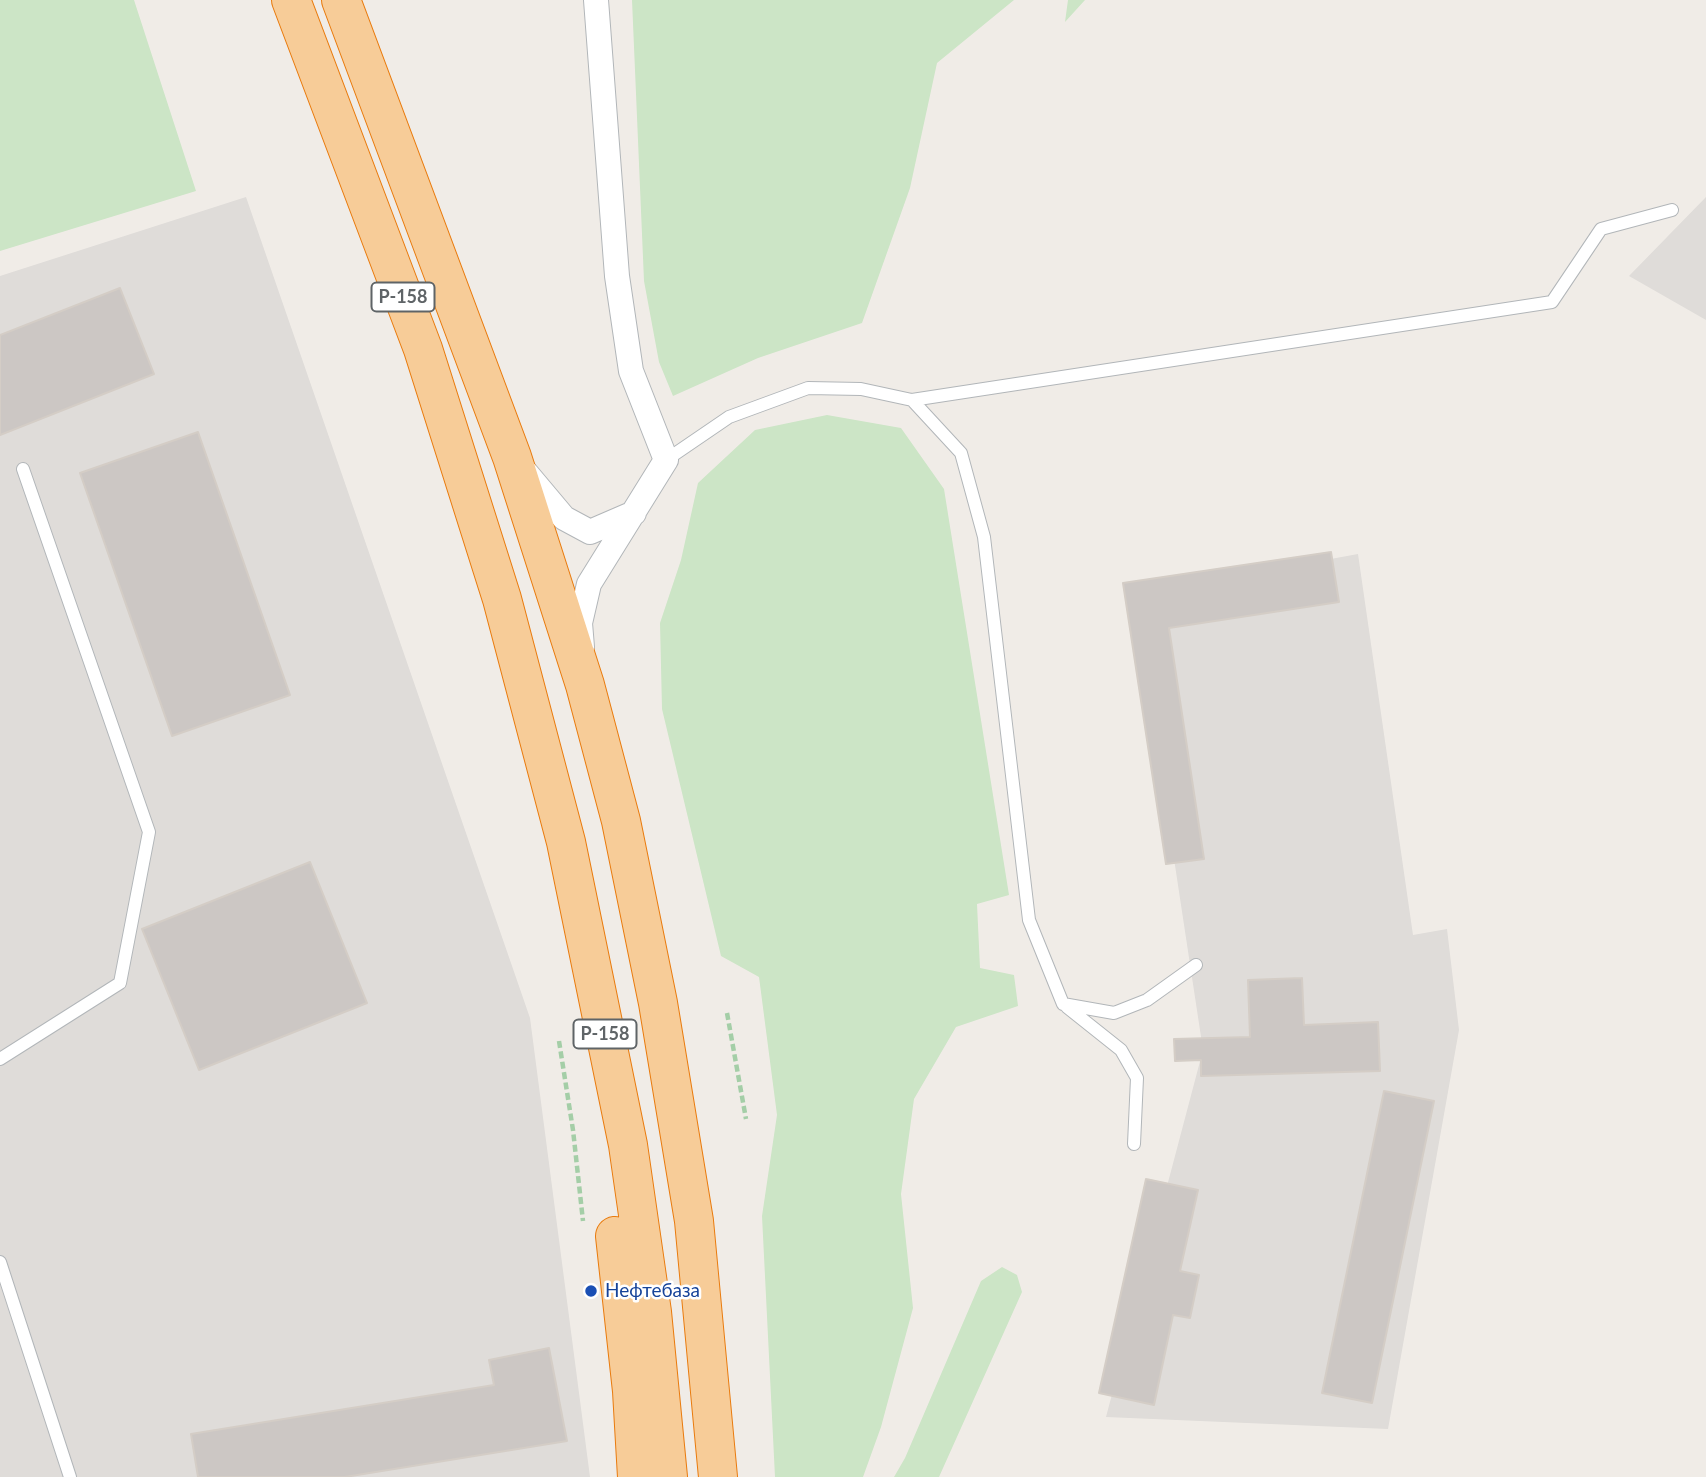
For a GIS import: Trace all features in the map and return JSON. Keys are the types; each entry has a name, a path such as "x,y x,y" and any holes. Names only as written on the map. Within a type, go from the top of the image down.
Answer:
{"highway":[{"name":"Р-158","path":"291,0 423,349 502,599 566,842 628,1145 652,1312 668,1477"},
{"name":"Р-158","path":"341,0 512,457 585,685 621,821 661,1017 694,1221 718,1477"},
{"path":"566,842 574,954 619,1262 632,1391 637,1477"}],"street":[{"path":"585,685 580,623 589,584 666,460 631,371 617,276 596,0"},
{"path":"512,457 564,518 590,532 634,513"}],"lane":[{"path":"666,460 729,417 808,388 861,389 912,400 1552,302 1601,229 1672,210"},
{"path":"912,400 961,453 984,537 1029,920 1063,1004 1121,1050 1137,1078 1134,1144"},
{"path":"0,1059 120,983 149,832 23,468"},
{"path":"1063,1004 1114,1013 1147,1000 1196,965"},
{"path":"0,1262 70,1477"}],"path":[{"path":"727,1013 747,1119"},
{"path":"559,1041 573,1129 583,1223"}],"shaded area":[{"path":"246,197 530,1018 590,1477 0,1477 0,276"},
{"path":"1706,197 1706,320 1629,276"},
{"path":"1358,554 1413,935 1447,929 1459,1030 1388,1429 1106,1417 1203,1050 1134,595"}],"green space":[{"path":"0,0 134,0 196,191 0,251"},
{"path":"632,0 1014,0 937,63 910,188 862,323 758,358 673,396 659,362 644,281"},
{"path":"1068,0 1085,0 1065,22"},
{"path":"827,415 901,428 944,489 1009,895 977,904 980,968 1014,975 1018,1006 956,1027 914,1099 901,1194 913,1308 881,1427 863,1477 775,1477 762,1216 777,1115 759,977 721,956 662,709 660,623 681,560 698,483 755,430"},
{"path":"1002,1267 1017,1275 1022,1292 939,1477 894,1477 905,1458 981,1281"}],"building":[{"path":"120,288 154,374 0,435 0,335"},
{"path":"198,432 290,695 172,736 80,473"},
{"path":"1331,552 1339,602 1169,628 1204,859 1166,864 1123,583"},
{"path":"310,862 367,1003 199,1070 142,929"},
{"path":"1302,978 1304,1025 1378,1022 1380,1071 1201,1076 1201,1060 1175,1061 1174,1039 1250,1037 1248,980"},
{"path":"1384,1091 1434,1101 1372,1403 1322,1393"},
{"path":"1146,1179 1198,1190 1180,1271 1199,1275 1190,1318 1173,1315 1154,1405 1099,1393"},
{"path":"549,1348 567,1441 345,1477 198,1477 191,1434 494,1385 489,1360"}],"place":[{"name":"Нефтебаза","path":"591,1291"}]}
